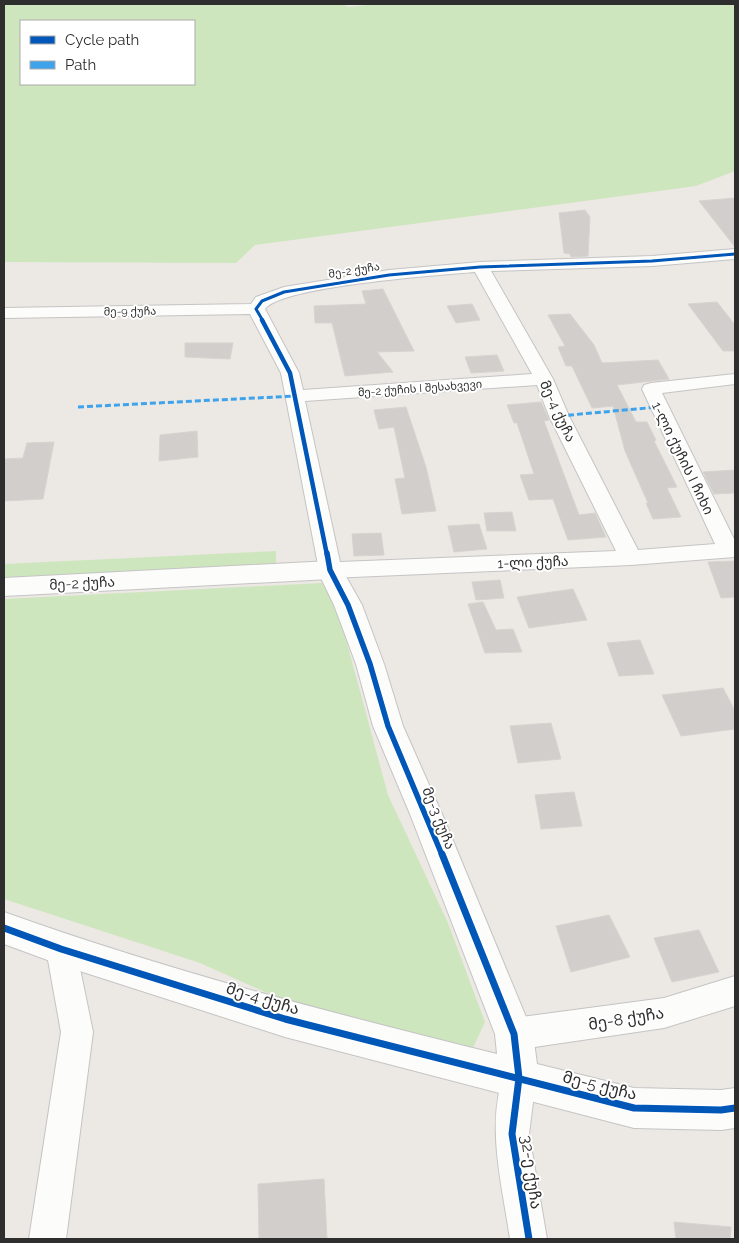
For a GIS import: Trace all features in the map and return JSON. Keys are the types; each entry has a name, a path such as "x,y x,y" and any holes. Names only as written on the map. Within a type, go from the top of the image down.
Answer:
{"street":[{"name":"მე-2 ქუჩა","path":"256,309 262,301 284,292 389,275 480,267 652,261 735,254"},
{"name":"მე-4 ქუჩა","path":"480,267 544,379 559,416 631,558"},
{"name":"მე-9 ქუჩა","path":"4,313 256,309"},
{"path":"256,309 290,373 330,570"},
{"name":"მე-2 ქუჩის I შესახვევი","path":"295,396 544,379"},
{"name":"1-ლი ქუჩის I ჩიხი","path":"732,549 651,389 735,379"},
{"name":"1-ლი ქუჩა","path":"330,570 631,558 732,549"},
{"name":"მე-2 ქუჩა","path":"4,587 330,570"},
{"name":"მე-3 ქუჩა","path":"330,570 348,605 370,664 388,726 426,814 514,1034 519,1078"},
{"name":"მე-4 ქუჩა","path":"4,928 61,949 285,1019 519,1078"},
{"path":"47,1239 77,1032 61,949"},
{"name":"მე-8 ქუჩა","path":"514,1034 664,1013 735,991"},
{"name":"მე-5 ქუჩა","path":"519,1078 634,1108 721,1110 735,1108"},
{"name":"32-ე ქუჩა","path":"519,1078 512,1134 529,1239"}],"green space":[{"path":"4,4 341,4 349,7 377,4 735,4 735,171 696,186 255,245 236,263 4,262"},
{"path":"276,551 276,566 4,580 4,564"},
{"path":"322,583 340,617 388,795 448,923 485,1022 472,1050 299,1007 200,963 4,899 4,599"}],"building":[{"path":"735,198 735,247 699,201"},
{"path":"585,210 590,217 588,256 571,257 570,254 564,253 559,213"},
{"path":"383,289 414,351 377,352 393,372 345,376 332,323 315,323 314,306 366,304 362,291"},
{"path":"717,302 735,325 735,351 723,351 688,304"},
{"path":"472,304 480,320 456,323 447,306"},
{"path":"570,314 594,345 602,363 658,360 669,379 617,385 636,422 647,422 656,440 654,441 677,487 667,488 681,517 653,519 625,451 613,406 592,408 572,366 566,366 558,347 565,346 548,315"},
{"path":"185,343 233,343 230,359 185,357"},
{"path":"497,355 504,371 471,373 465,357"},
{"path":"541,402 549,420 544,421 579,515 595,513 606,537 568,540 553,499 529,500 520,475 534,474 517,423 514,423 507,405"},
{"path":"406,407 426,467 436,511 402,514 395,479 405,478 394,427 379,429 374,410"},
{"path":"197,431 198,457 159,461 160,435"},
{"path":"54,442 43,499 4,501 4,459 23,458 27,443"},
{"path":"735,470 735,493 714,494 703,472"},
{"path":"512,512 516,531 487,531 484,513"},
{"path":"479,524 487,549 454,552 448,526"},
{"path":"381,533 384,555 354,556 352,534"},
{"path":"735,561 735,597 721,598 708,562"},
{"path":"500,580 504,598 476,600 472,582"},
{"path":"573,589 587,620 529,628 517,597"},
{"path":"483,602 496,630 513,629 522,652 485,653 468,604"},
{"path":"640,640 654,674 619,676 607,643"},
{"path":"723,688 735,711 735,729 681,736 662,695"},
{"path":"551,723 561,759 518,763 510,726"},
{"path":"574,792 582,826 541,829 535,795"},
{"path":"609,915 630,957 571,972 556,926"},
{"path":"699,930 719,972 672,982 654,938"},
{"path":"324,1179 327,1239 259,1239 258,1184"},
{"path":"674,1222 731,1227 730,1239 676,1239"}],"marked path":[{"path":"78,407 295,396"},
{"path":"559,416 658,407"}],"cycle path":[{"path":"529,1239 512,1134 519,1078 514,1034 426,814 388,726 370,664 348,605 330,570 290,373 256,309 262,301 284,292 389,275 480,267 652,261 735,254"},
{"path":"4,928 61,949 285,1019 634,1108 721,1110 735,1108"}]}
